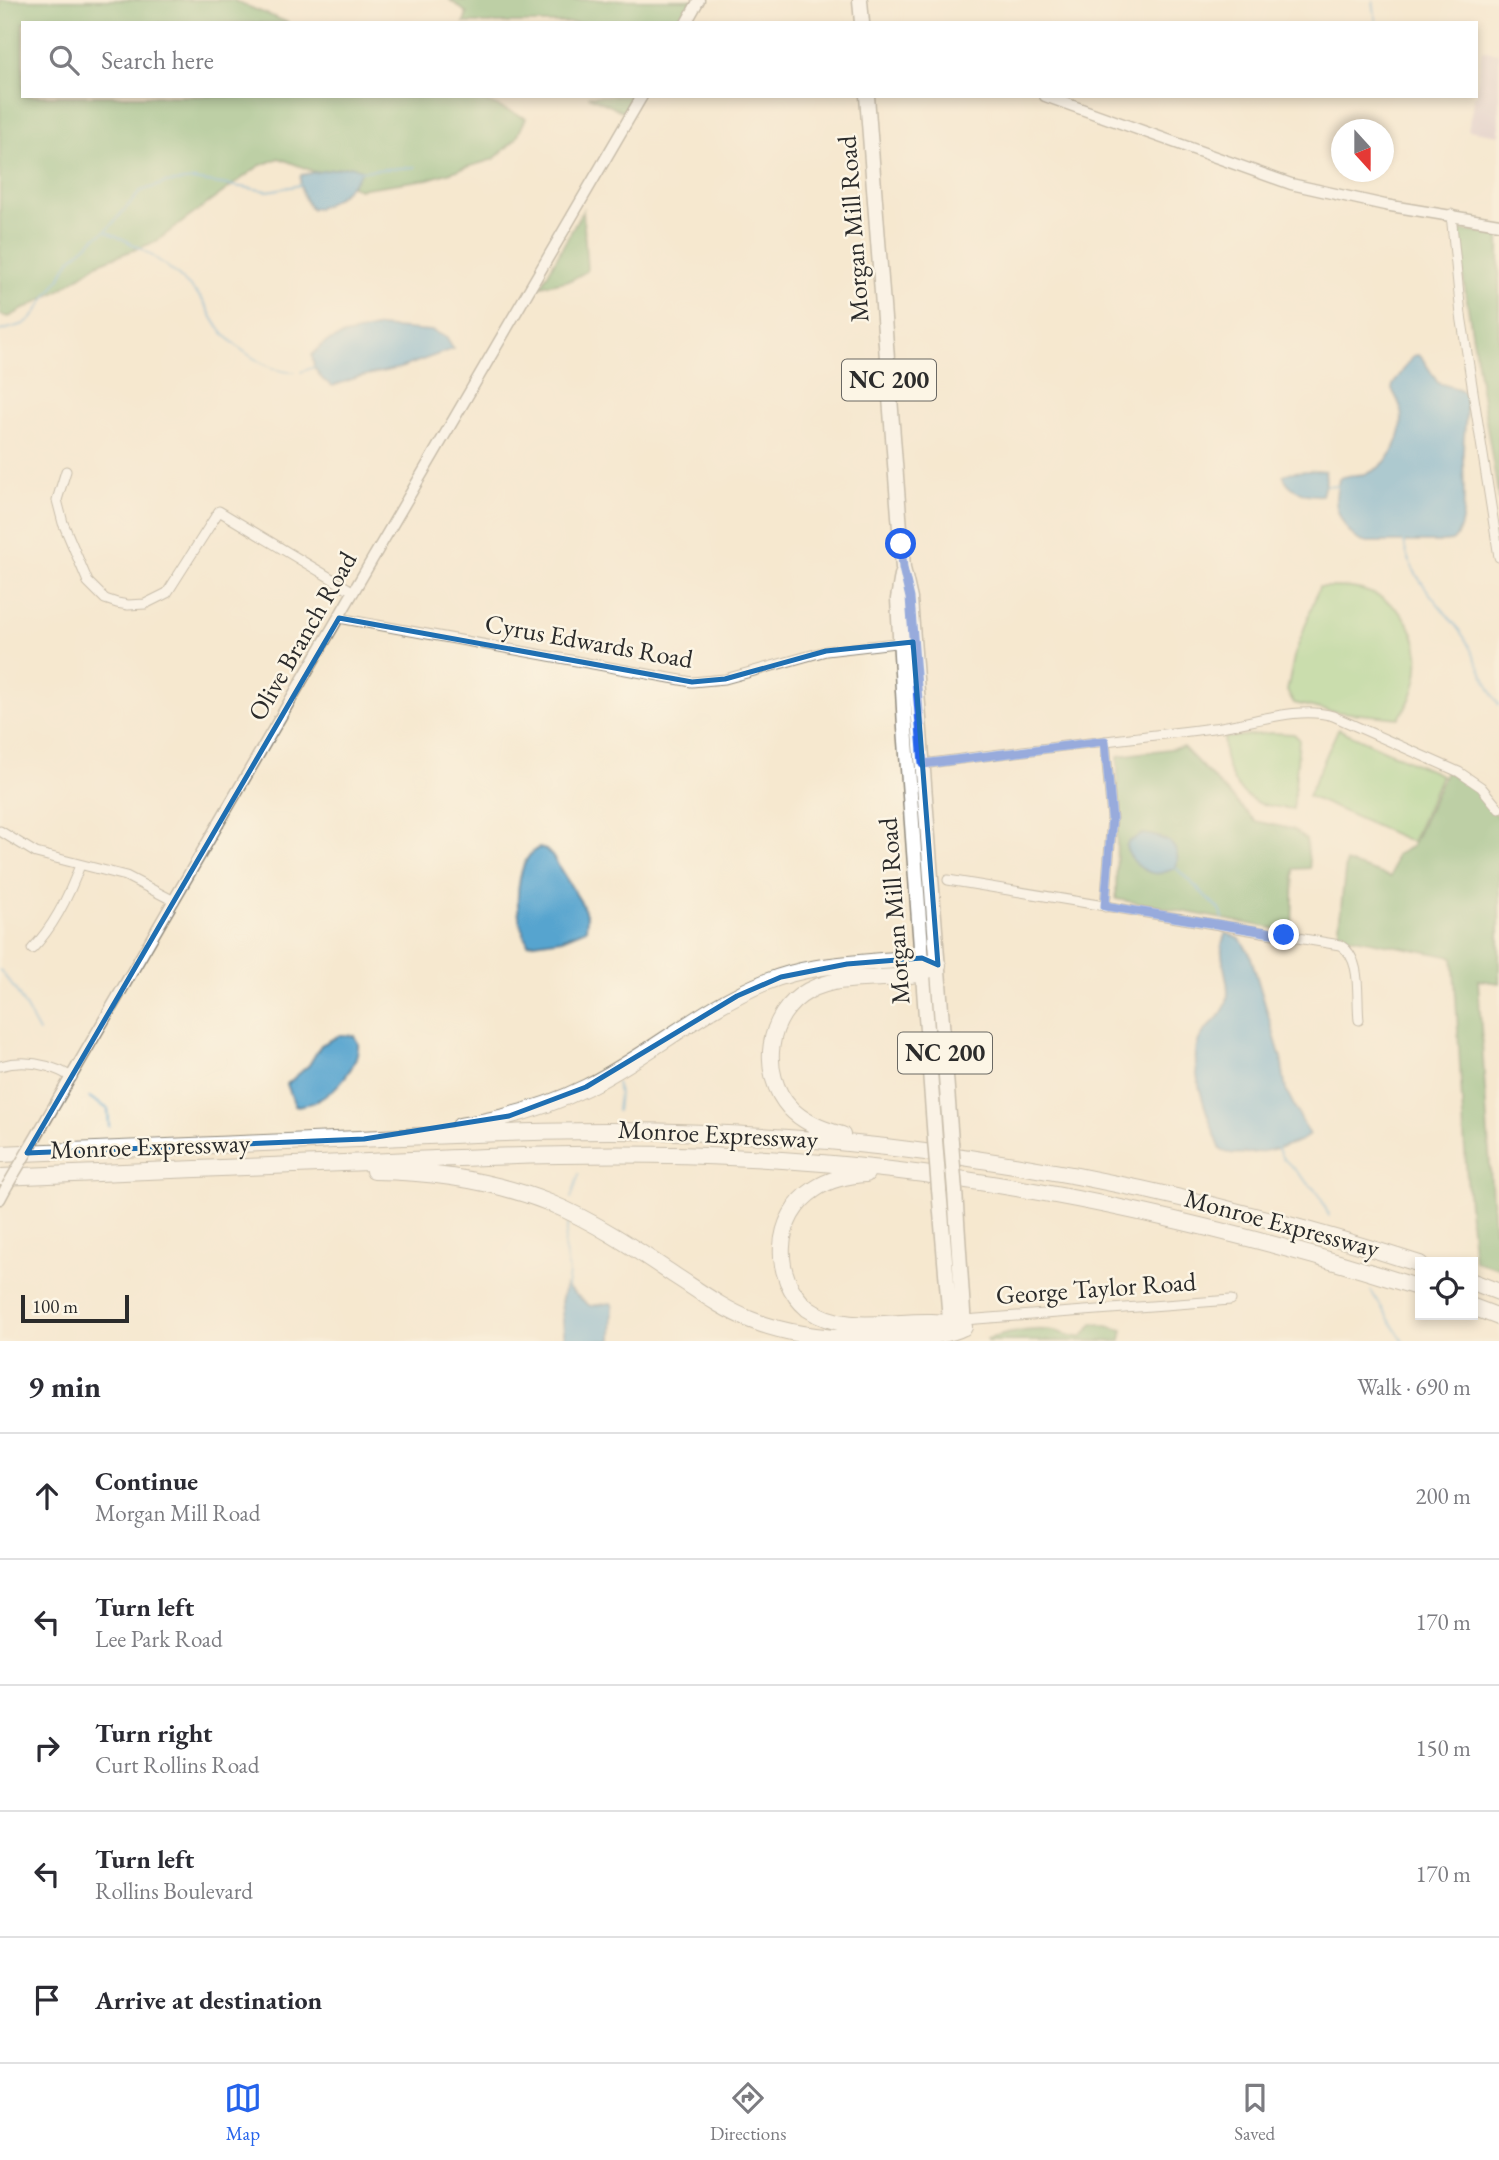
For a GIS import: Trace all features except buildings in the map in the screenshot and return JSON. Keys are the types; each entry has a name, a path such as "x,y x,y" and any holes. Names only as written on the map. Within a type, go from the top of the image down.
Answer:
{"highway":[{"path":"364,1139 485,1122 556,1100 623,1067 737,996 781,977 830,966 938,965"},
{"path":"902,1148 833,1133 802,1118 779,1093 771,1067 771,1048 784,1014 796,1000 811,990 837,981 923,966"},
{"name":"Monroe Expressway","path":"0,1154 554,1131 754,1135 902,1148 1026,1166 1161,1192 1294,1225 1415,1262"},
{"name":"Monroe Expressway","path":"4,1182 214,1168 504,1156 653,1154 765,1159 924,1174 1047,1192 1180,1220 1288,1248 1415,1286"},
{"path":"214,1168 405,1172 479,1181 527,1195 572,1213 616,1237 720,1305 766,1325 814,1337 847,1339 957,1325"},
{"path":"924,1174 853,1175 815,1189 789,1218 782,1241 782,1266 791,1288 801,1302 814,1314 830,1322 863,1327 957,1325"},
{"path":"1478,1285 1499,1292"},
{"path":"1478,1309 1499,1317"}],"main road":[{"path":"860,0 862,21"},
{"name":"Morgan Mill Road","path":"867,98 903,568 898,599 907,642 923,764 955,1191 957,1325"},
{"name":"Morgan Mill Road","path":"907,642 923,966 935,1140 957,1325"}],"street":[{"path":"686,21 699,0"},
{"name":"Olive Branch Road","path":"0,1199 4,1182 33,1142 72,1077 641,98"},
{"path":"1051,98 1291,184 1385,205 1499,224"},
{"path":"1451,214 1461,315 1499,557"},
{"path":"66,471 57,500 67,535 88,582 105,599 128,606 145,604 167,593 219,511 354,592"},
{"name":"Cyrus Edwards Road","path":"339,618 692,681 726,679 826,651 907,642"},
{"path":"923,764 1230,726 1309,712 1325,714 1459,772 1481,787 1499,809"},
{"path":"1105,741 1112,818 1105,906"},
{"path":"0,831 36,853 126,876 174,901"},
{"path":"32,949 60,911 80,865"},
{"path":"948,880 1339,945 1350,953 1355,965 1359,1020"},
{"path":"0,1066 35,1063 72,1077"},
{"name":"George Taylor Road","path":"957,1325 1231,1300"}],"highlighted area":[{"path":"339,618 692,682 725,679 826,651 913,642 938,965 922,958 847,964 781,977 737,996 586,1087 509,1116 364,1139 27,1153"}],"shaded area":[{"path":"1482,50 1499,53 1499,135 1468,130 1474,98 1478,98"}],"green space":[{"path":"0,0 232,0 284,21 21,21 21,98 477,98 526,118 516,139 494,159 428,179 359,189 279,158 259,166 155,242 99,263 60,290 9,317 0,315"},
{"path":"450,0 693,0 680,21 465,21 467,13"},
{"path":"592,98 633,98 624,112"},
{"path":"583,210 587,271 571,280 541,286"},
{"path":"1460,230 1499,236 1499,501 1458,245"},
{"path":"1319,587 1357,589 1382,598 1398,611 1409,626 1416,643 1416,681 1410,700 1399,718 1329,711 1294,703 1287,691 1294,657"},
{"path":"1338,729 1441,775 1412,842 1308,796"},
{"path":"1271,733 1294,734 1299,739 1293,809 1254,801 1240,790 1227,765 1224,738"},
{"path":"1183,747 1255,821 1292,829 1306,839 1310,868 1294,869 1292,932 1116,899 1118,756"},
{"path":"1446,771 1476,789 1499,819 1499,983 1478,980 1494,1229 1499,1234 1499,1268 1478,1262 1478,1257 1474,1257 1453,957 1338,935 1346,862 1391,877 1396,855 1412,846"},
{"path":"1094,1323 1123,1330 1121,1341 987,1341 1028,1330 1054,1331 1082,1337"}],"water":[{"path":"351,166 362,170 353,183 334,200 312,209 302,192 301,175"},
{"path":"380,327 432,331 446,337 453,349 400,368 358,377 333,386 323,380 314,367 312,355 324,343 344,335"},
{"path":"1418,355 1438,383 1459,389 1466,395 1461,524 1452,541 1363,542 1349,531 1339,514 1336,499 1339,479 1371,472 1391,454 1399,437 1402,419 1393,385 1413,356"},
{"path":"1325,471 1326,481 1322,495 1310,495 1294,489 1283,475 1287,473"},
{"path":"1143,834 1165,839 1174,847 1177,853 1176,868 1152,873 1136,864 1126,847 1128,842"},
{"path":"539,848 552,856 582,904 587,917 586,929 562,939 528,944 520,920 518,889 527,860"},
{"path":"1226,933 1240,939 1250,954 1281,1058 1286,1090 1309,1135 1292,1144 1266,1151 1239,1154 1221,1150 1198,1080 1196,1051 1199,1040 1222,1013 1227,1001 1222,958"},
{"path":"340,1035 354,1036 358,1043 358,1051 351,1068 339,1084 324,1097 312,1103 295,1106 287,1084 309,1065 321,1045"},
{"path":"565,1286 590,1306 613,1305 612,1341 565,1341 561,1302"}],"waterway":[{"path":"1373,0 1376,21"},
{"path":"360,171 415,167"},
{"path":"0,331 24,324 32,318 70,260 106,231 141,191 165,183 194,180 268,191 301,185"},
{"path":"107,232 145,252 180,277 203,300 223,333 241,349 274,368 295,372"},
{"path":"301,372 314,367"},
{"path":"1326,485 1338,486"},
{"path":"1404,541 1412,567 1464,637 1499,705"},
{"path":"1176,868 1221,911 1223,919"},
{"path":"0,970 17,992 39,1032"},
{"path":"616,1083 619,1093 617,1111"},
{"path":"89,1097 108,1109 109,1126"},
{"path":"1276,1145 1282,1157 1319,1194 1329,1216"},
{"path":"571,1198 579,1174"},
{"path":"567,1288 569,1273 564,1246 568,1224"},
{"path":"1371,1291 1403,1341"}],"route":[{"path":"901,544 910,598 923,764 1105,741 1112,818 1105,906 1284,935"}]}
